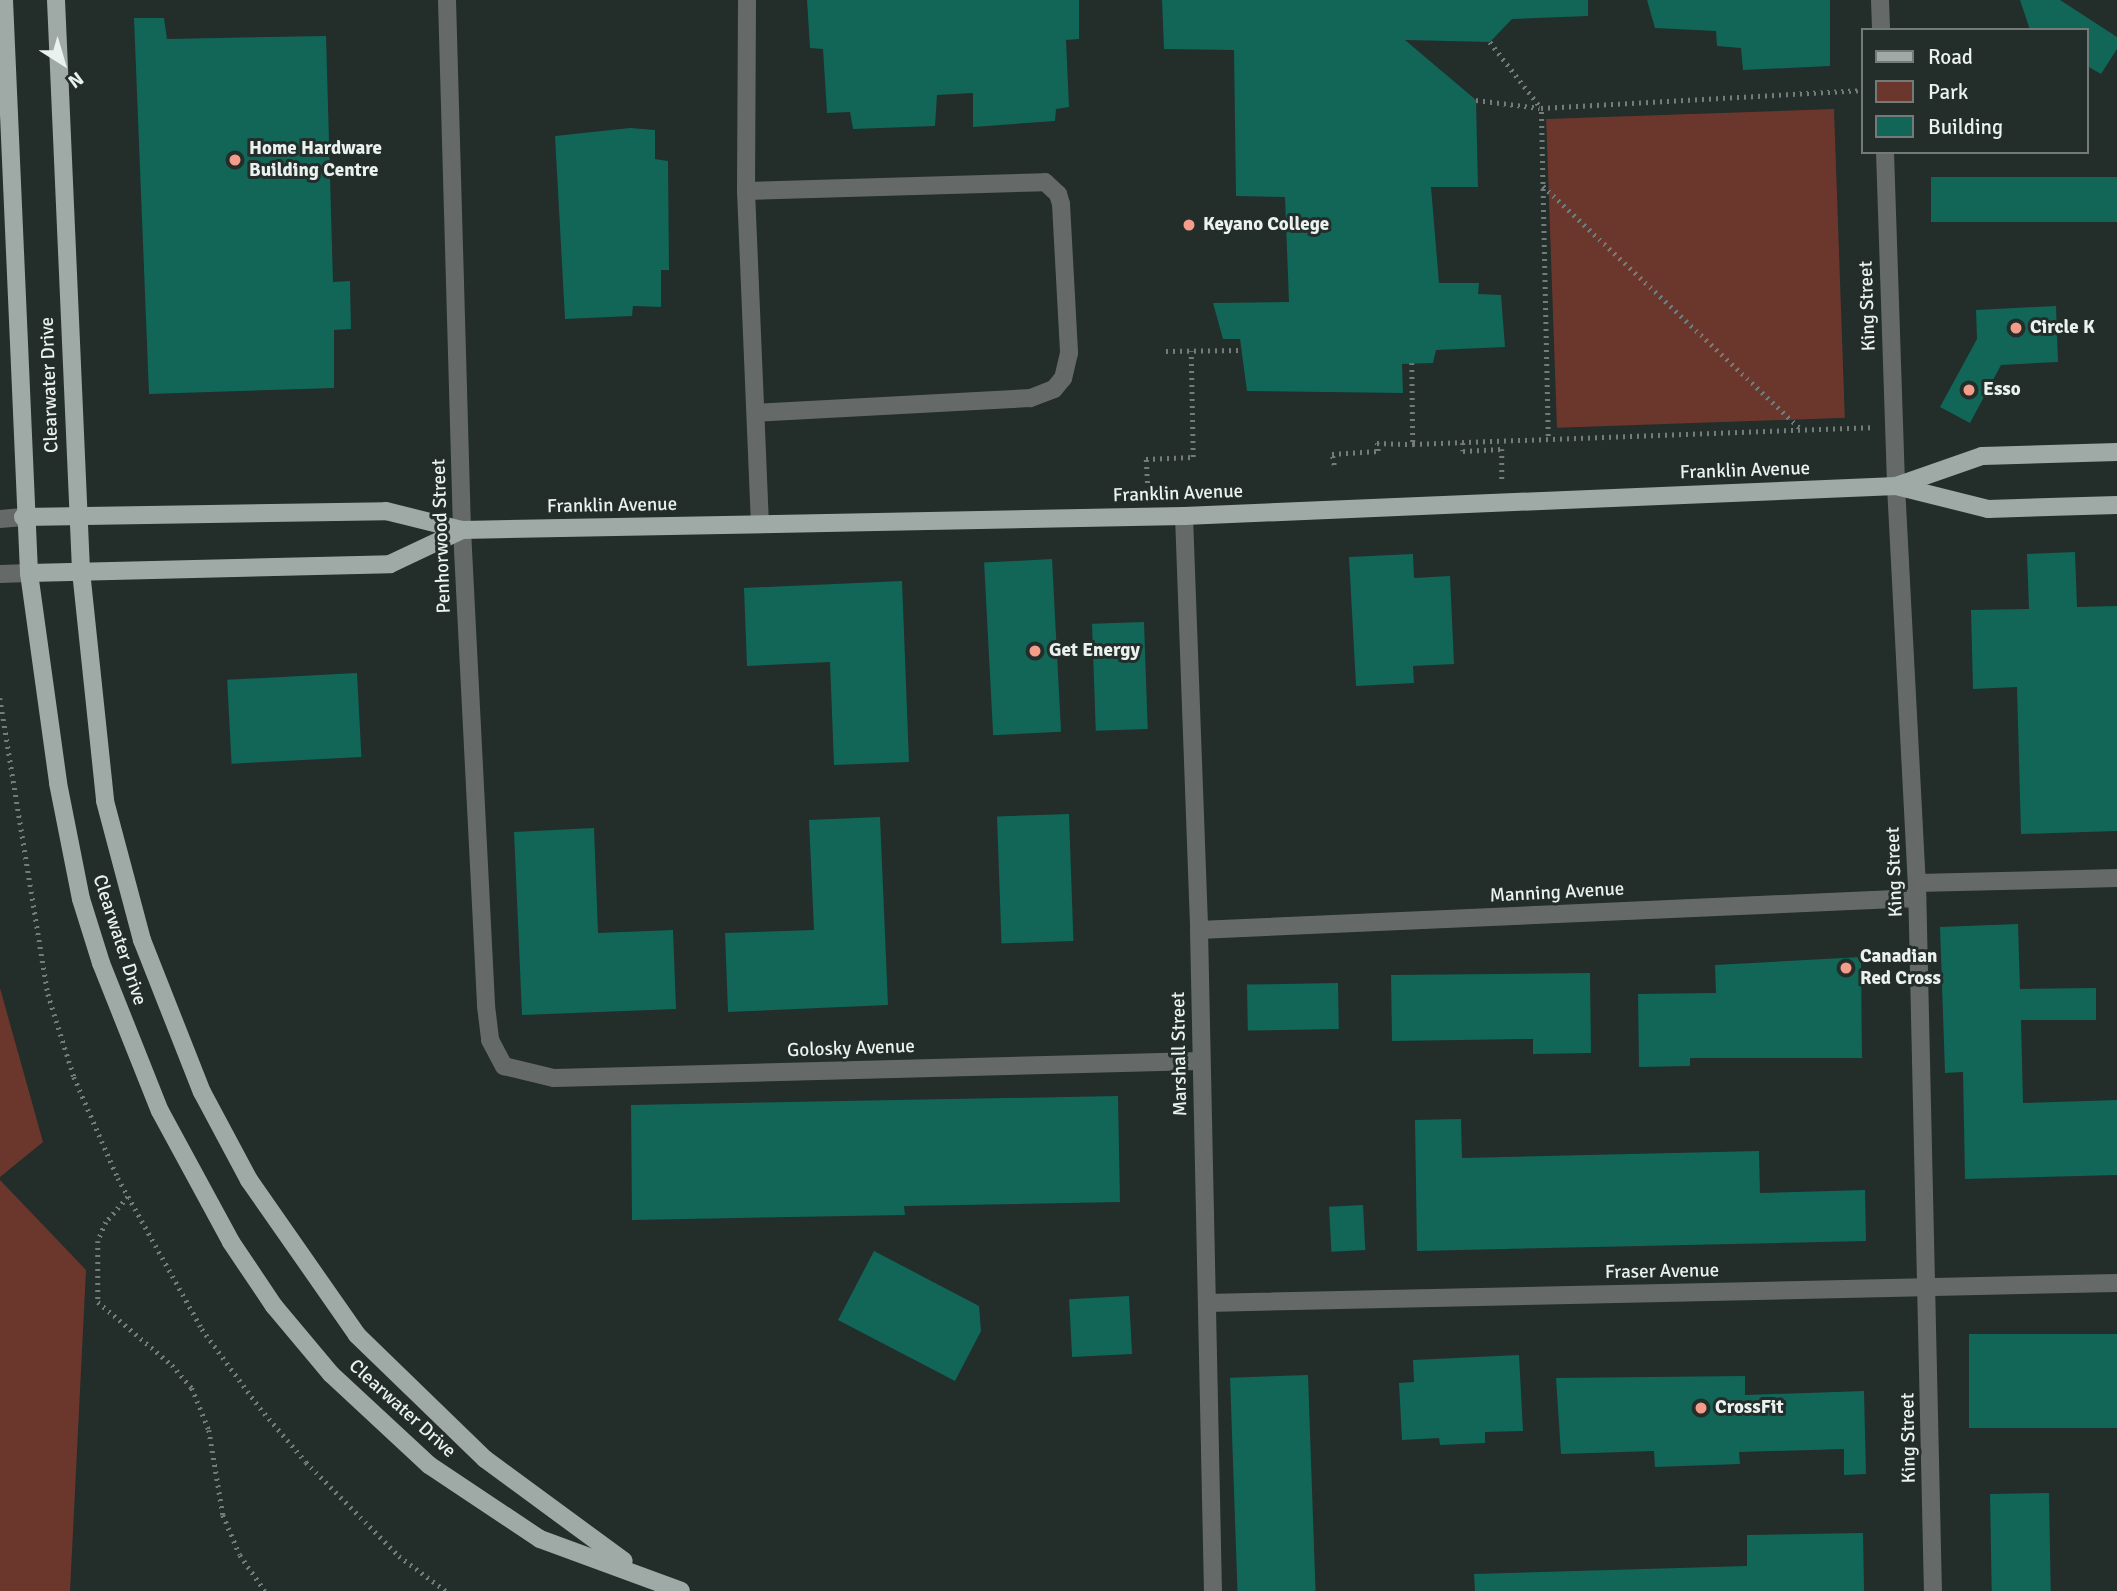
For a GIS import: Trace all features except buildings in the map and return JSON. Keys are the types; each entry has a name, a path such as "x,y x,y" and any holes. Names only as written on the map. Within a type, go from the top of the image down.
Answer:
{"main road":[{"name":"Clearwater Drive","path":"4,0 23,517 58,783 80,899 100,963 160,1111 231,1242 274,1306 331,1374 429,1465 540,1539 647,1576 681,1591"},
{"name":"Clearwater Drive","path":"55,0 76,515 105,801 120,870 177,1033 249,1180 357,1335 419,1399 553,1511 647,1576"},
{"name":"Franklin Avenue","path":"1896,486 1982,456 2117,452"},
{"name":"Franklin Avenue","path":"23,517 386,511 462,530 1184,516 1503,500 1896,486 1987,509 2117,505"},
{"name":"Franklin Avenue","path":"29,573 390,564 462,530"}],"street":[{"name":"Penhorwood Street","path":"447,0 462,530 486,1006 490,1040 504,1066"},
{"path":"747,0 746,191 760,524"},
{"path":"1880,0 1881,28"},
{"name":"King Street","path":"1885,154 1896,486 1917,890 1933,1591"},
{"path":"746,191 1045,182 1058,194 1060,204 1069,353 1063,377 1054,389 1030,398 756,413"},
{"name":"Marshall Street","path":"1184,516 1199,930 1213,1591"},
{"name":"Franklin Avenue","path":"0,519 23,517"},
{"name":"Franklin Avenue","path":"0,574 29,573"},
{"name":"Manning Avenue","path":"1199,930 2117,878"},
{"name":"Golosky Avenue","path":"504,1066 554,1078 1200,1061"},
{"name":"Fraser Avenue","path":"1207,1303 2117,1283"}],"path":[{"path":"1490,42 1541,108 1548,436"},
{"path":"1476,100 1541,108 1862,90"},
{"path":"1543,186 1801,430"},
{"path":"1166,351 1242,350"},
{"path":"1148,517 1146,458 1193,457 1191,351"},
{"path":"1412,363 1413,444"},
{"path":"1334,465 1332,454 1378,451 1377,443 1463,443 1548,436 1871,427"},
{"path":"1463,443 1463,451 1502,449 1503,500"},
{"path":"0,698 48,994 75,1077 128,1197 202,1329 260,1408 306,1462 399,1556 446,1591"},
{"path":"128,1197 106,1222 98,1241 98,1302 172,1365 192,1388 209,1430 223,1515 240,1555 265,1591"}],"green space":[{"path":"1834,109 1845,418 1557,428 1546,119"},
{"path":"0,988 43,1142 0,1177"},
{"path":"0,1180 86,1270 70,1591 0,1591"}],"place":[{"name":"Home Hardware Building Centre","path":"235,160"},
{"name":"Keyano College","path":"1189,225"},
{"name":"Circle K","path":"2016,328"},
{"name":"Esso","path":"1969,390"},
{"name":"Get Energy","path":"1035,651"},
{"name":"Canadian Red Cross","path":"1846,968"},
{"name":"CrossFit","path":"1701,1408"}]}
